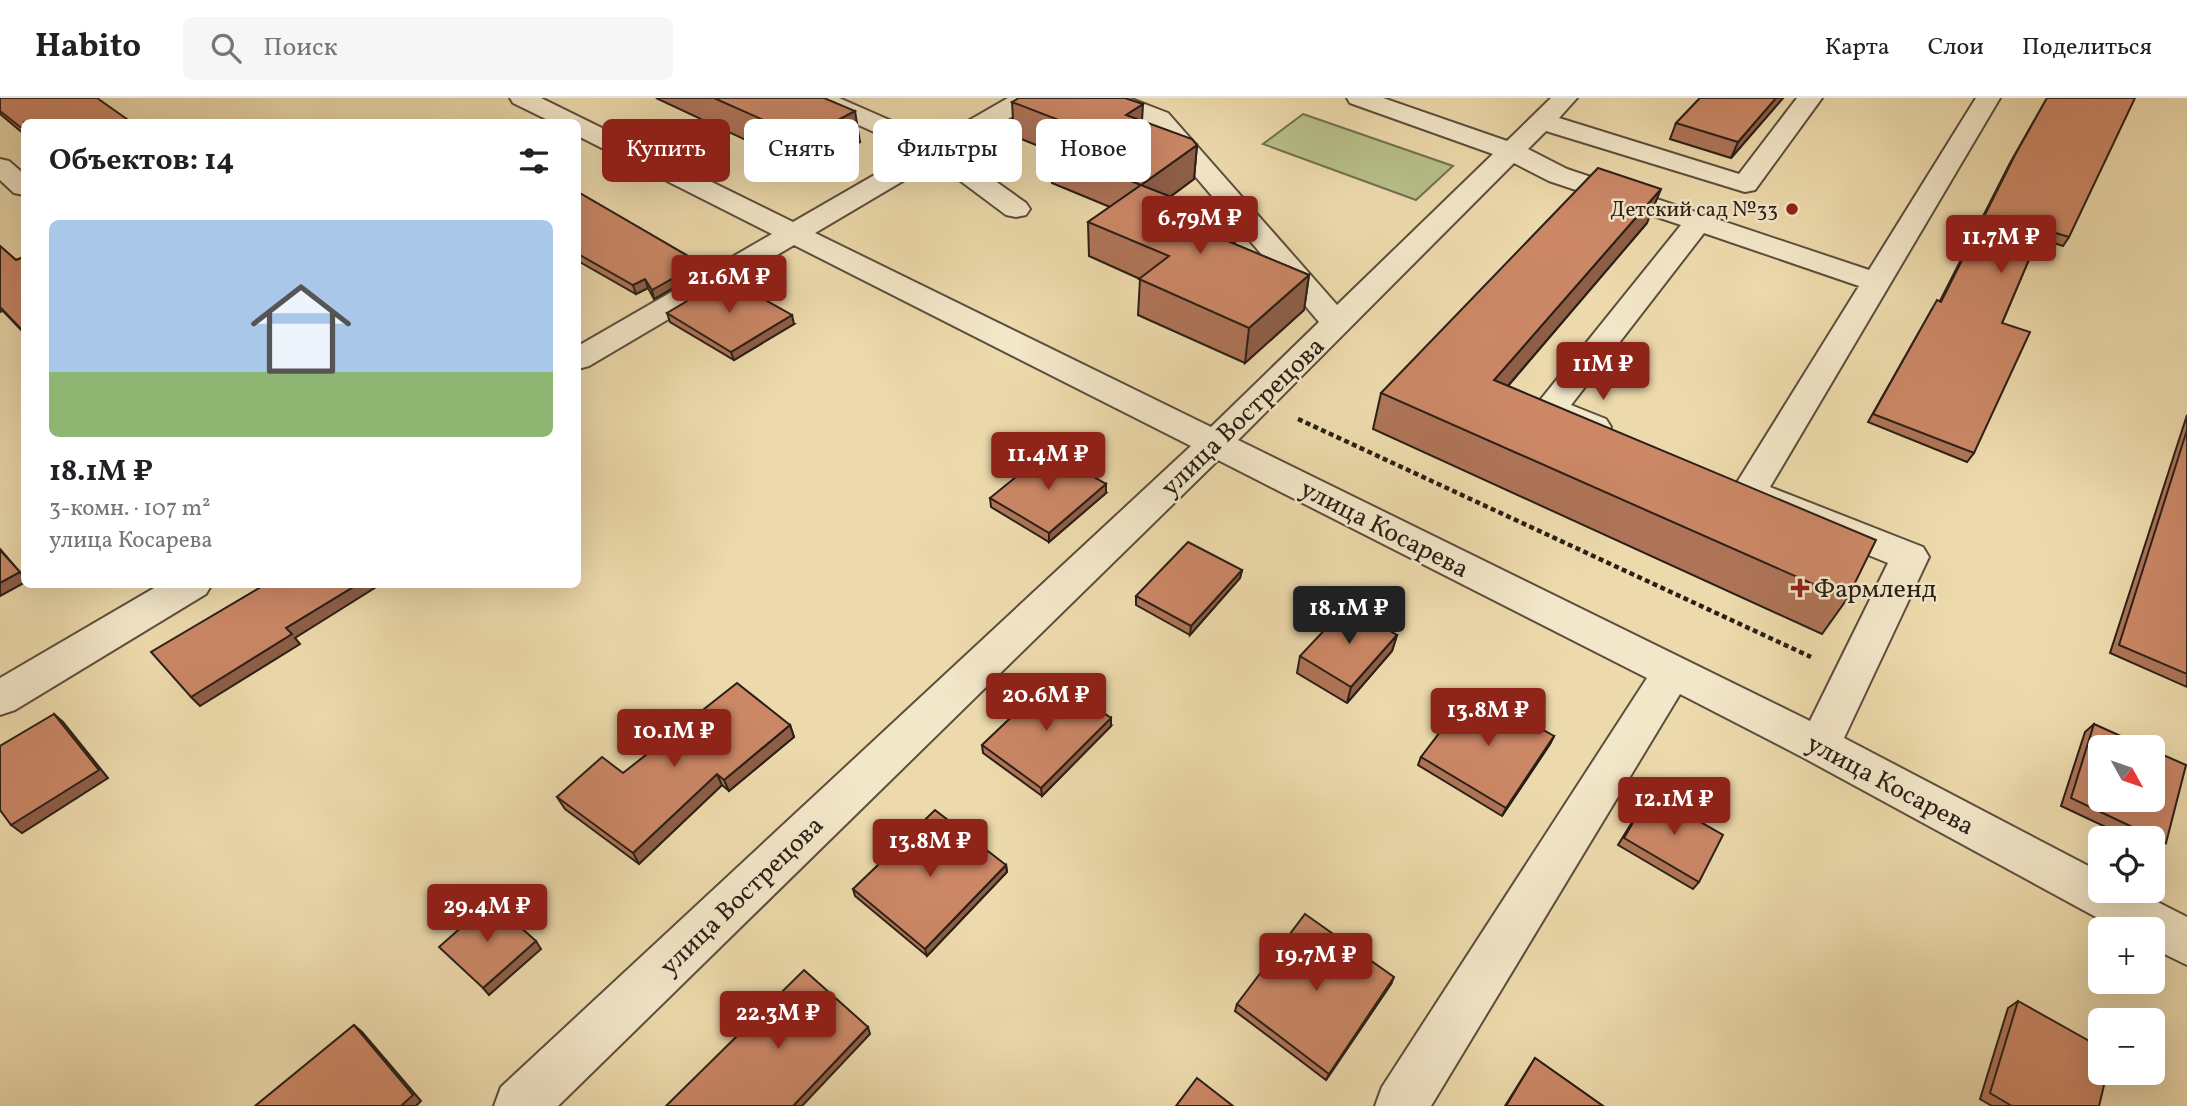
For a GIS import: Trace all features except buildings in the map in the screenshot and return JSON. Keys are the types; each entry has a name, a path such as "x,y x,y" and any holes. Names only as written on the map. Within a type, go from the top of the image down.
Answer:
{"street":[{"path":"522,98 565,119"},
{"path":"819,98 873,122"},
{"path":"989,119 1026,98"},
{"path":"1106,98 1159,118 1336,323"},
{"path":"1359,98 1511,151 1559,175 1876,282"},
{"path":"1553,109 1745,184 1810,98"},
{"path":"1819,745 1909,557 1737,487 1876,282 1987,98"},
{"name":"улица Вострецова","path":"520,1106 1214,443 1553,109"},
{"name":"улица Косарева","path":"581,127 1819,745 2187,942"},
{"path":"0,167 21,184"},
{"path":"581,357 882,182"},
{"path":"979,182 1016,209"},
{"path":"1625,440 1550,409 1698,222"},
{"path":"0,698 186,588"},
{"path":"1401,1106 1672,672"}],"path":[{"path":"1257,401 1853,676"}],"green space":[{"path":"1303,114 1453,166 1416,200 1263,144"}],"place":[{"name":"Детский сад №33","path":"1792,209"},
{"name":"Фармленд","path":"1800,588"}]}
